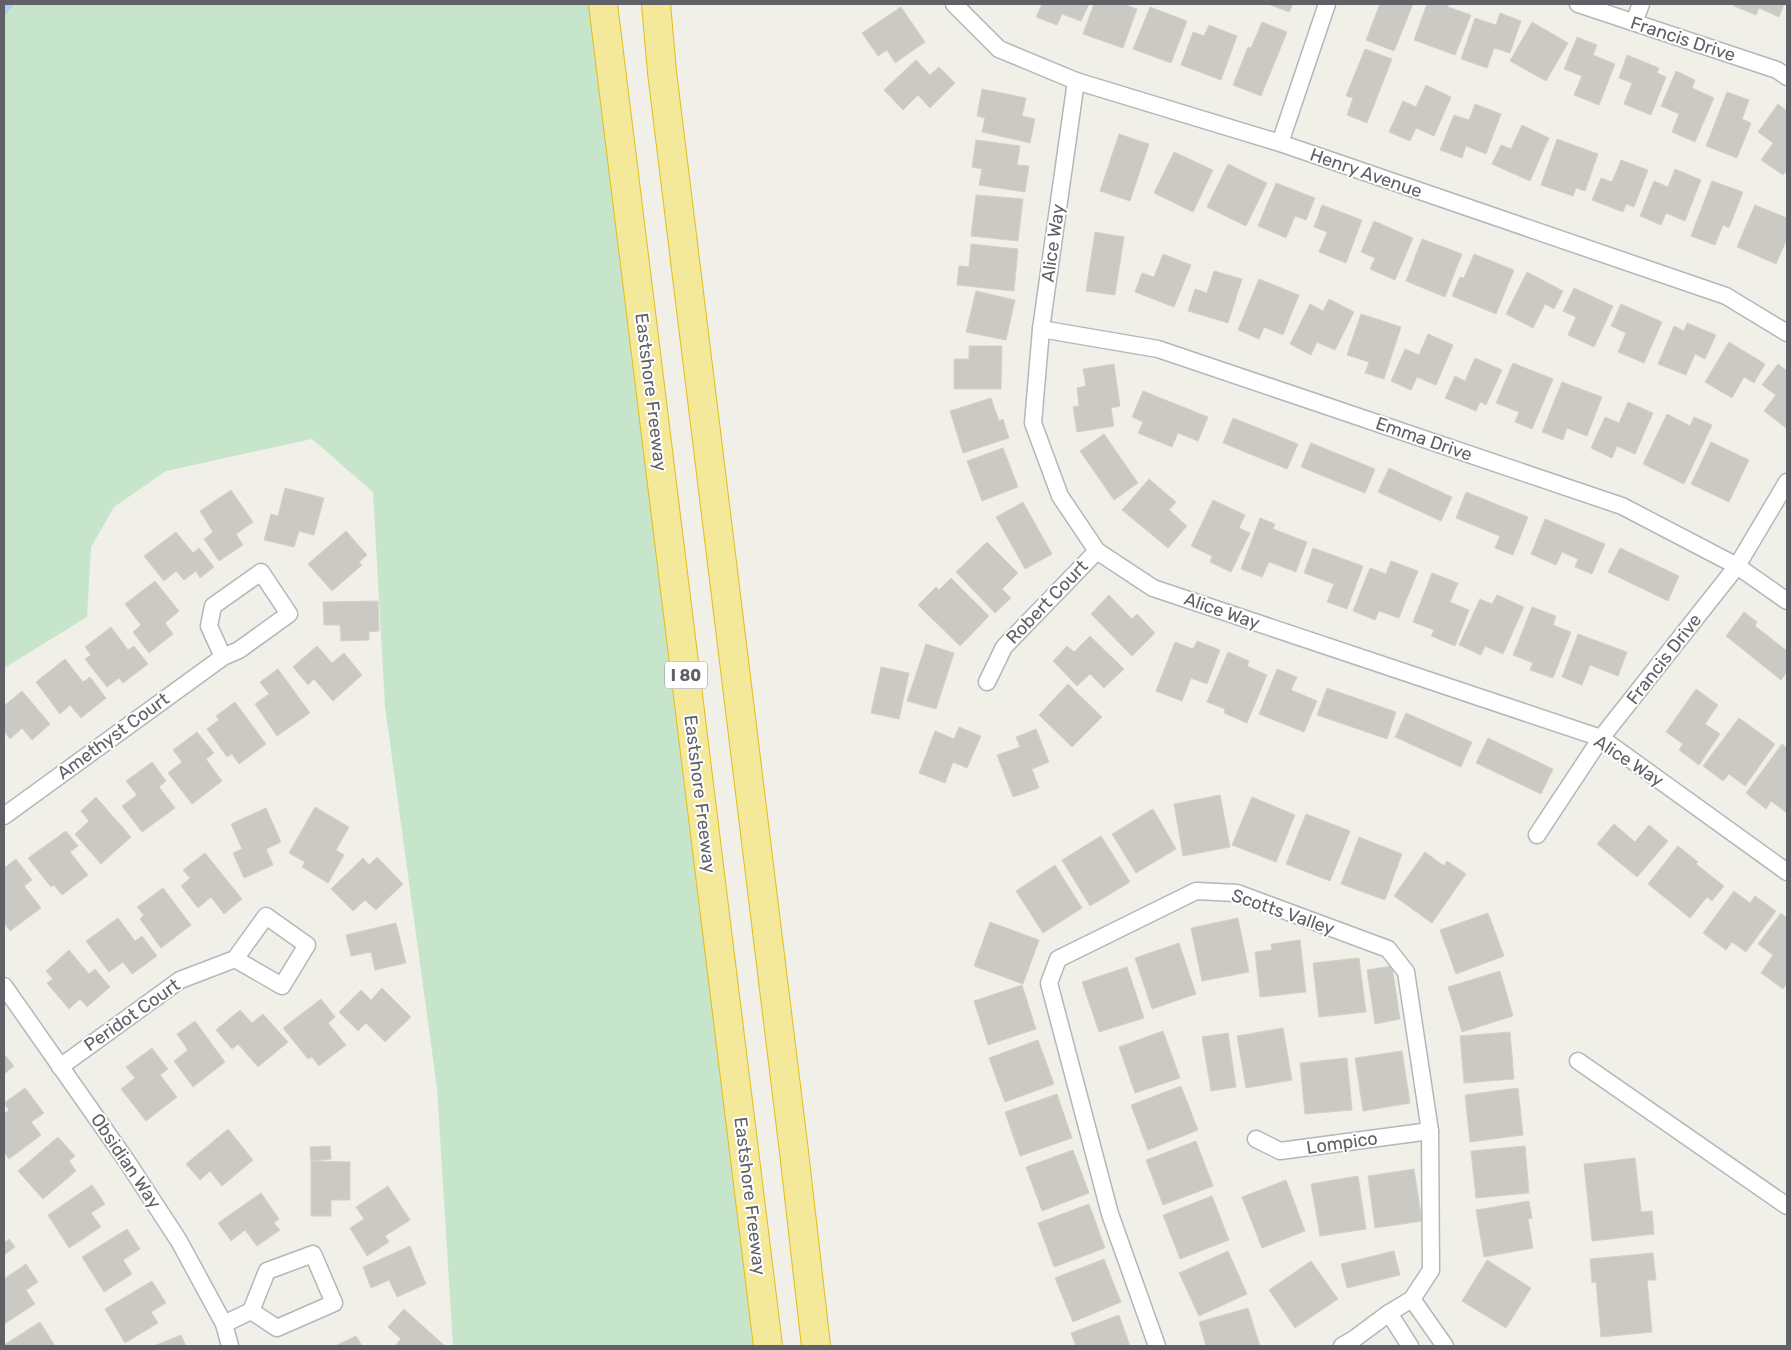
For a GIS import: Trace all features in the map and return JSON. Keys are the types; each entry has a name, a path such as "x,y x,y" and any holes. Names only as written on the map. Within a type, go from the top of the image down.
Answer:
{"highway":[{"name":"Eastshore Freeway","path":"603,4 768,1346"},
{"path":"656,4 662,72 816,1346"}],"street":[{"name":"Henry Avenue","path":"954,4 999,49 1076,81 1280,144 1726,296 1787,333"},
{"path":"1280,144 1327,4"},
{"name":"Francis Drive","path":"1578,4 1777,70 1787,77"},
{"path":"1634,22 1641,4"},
{"name":"Alice Way","path":"1076,81 1041,329 1033,423 1060,496 1097,551 1153,588 1601,738 1787,872"},
{"name":"Emma Drive","path":"1041,329 1158,349 1622,506 1738,566 1787,601"},
{"name":"Francis Drive","path":"1537,835 1601,738 1738,566 1787,482"},
{"name":"Robert Court","path":"987,682 1004,647 1097,551"},
{"name":"Amethyst Court","path":"4,816 223,657 239,650 289,614 260,572 214,606 209,626 223,657"},
{"name":"Scotts Valley","path":"1157,1346 1110,1214 1049,983 1058,959 1196,891 1237,893 1388,949 1406,972 1430,1131 1430,1270 1412,1299 1388,1312 1354,1339 1342,1346"},
{"path":"266,916 307,945 282,986 235,959 266,916"},
{"name":"Peridot Court","path":"60,1067 180,980 235,959"},
{"name":"Obsidian Way","path":"4,986 126,1160 179,1240 224,1324 230,1346"},
{"path":"1578,1062 1787,1206"},
{"name":"Lompico","path":"1256,1139 1280,1151 1430,1131"},
{"path":"224,1324 251,1311 267,1272 313,1254 334,1303 277,1328 251,1311"},
{"path":"1412,1299 1445,1346"},
{"path":"1388,1312 1410,1346"}],"green space":[{"path":"4,4 603,4 768,1346 453,1346 437,1088 385,706 373,492 312,439 166,471 114,507 91,547 87,617 4,668"}],"building":[{"path":"1042,4 1089,4 1081,21 1062,14 1057,25 1036,17"},
{"path":"1094,4 1123,4 1137,9 1123,48 1083,34"},
{"path":"1268,4 1293,4 1289,12"},
{"path":"1380,4 1413,4 1394,51 1366,40"},
{"path":"1427,4 1449,4 1448,7 1471,15 1455,55 1414,40"},
{"path":"1735,4 1784,4 1779,17 1759,8 1756,15 1734,6"},
{"path":"901,7 925,42 895,63 887,50 878,56 862,33"},
{"path":"1150,7 1187,21 1171,63 1133,49"},
{"path":"1500,13 1521,21 1510,53 1494,48 1487,68 1461,59 1475,18 1496,25"},
{"path":"1262,22 1287,32 1261,96 1233,85 1248,47 1251,48"},
{"path":"1532,22 1568,43 1546,81 1510,61"},
{"path":"1209,25 1237,36 1221,80 1181,65 1193,32 1204,36"},
{"path":"1577,37 1597,45 1593,55 1615,64 1599,105 1574,95 1582,76 1564,69"},
{"path":"1365,49 1392,59 1367,123 1347,115 1353,98 1346,96"},
{"path":"1627,55 1659,68 1657,73 1666,77 1651,115 1624,104 1632,83 1619,78"},
{"path":"916,60 930,75 939,67 955,83 930,108 918,95 903,110 884,90"},
{"path":"1676,71 1695,80 1692,88 1714,98 1695,142 1672,132 1679,114 1661,106"},
{"path":"1426,85 1451,97 1434,136 1416,128 1410,141 1389,132 1403,101 1416,107"},
{"path":"982,89 1026,98 1022,116 1035,119 1030,143 982,132 985,118 977,116"},
{"path":"1727,92 1749,100 1742,119 1751,123 1737,158 1706,146"},
{"path":"1475,104 1501,114 1486,154 1466,146 1462,158 1440,150 1454,115 1469,120"},
{"path":"1778,104 1787,111 1787,170 1783,175 1761,160 1773,143 1758,132"},
{"path":"1522,125 1549,138 1530,181 1492,164 1501,145 1511,149"},
{"path":"1119,134 1149,144 1130,201 1100,191"},
{"path":"1557,139 1598,154 1585,191 1576,188 1573,196 1541,185"},
{"path":"976,140 1020,146 1017,165 1029,166 1025,192 979,185 982,169 972,167"},
{"path":"1174,152 1213,170 1193,212 1154,193"},
{"path":"1621,160 1648,170 1634,207 1626,204 1623,212 1592,200 1601,178 1612,182"},
{"path":"1228,164 1267,183 1246,226 1207,207"},
{"path":"1675,169 1701,180 1685,221 1666,213 1661,225 1640,216 1654,181 1668,187"},
{"path":"1712,181 1743,192 1729,228 1723,225 1715,245 1691,236"},
{"path":"1276,183 1315,198 1306,220 1295,216 1286,238 1258,226"},
{"path":"976,195 1023,199 1018,241 971,236"},
{"path":"1322,205 1362,220 1346,263 1319,252 1327,232 1314,227"},
{"path":"1755,205 1787,218 1787,239 1776,264 1737,247"},
{"path":"1374,221 1413,238 1395,280 1370,269 1375,258 1361,252"},
{"path":"1095,232 1124,237 1115,295 1086,291"},
{"path":"1422,239 1462,254 1445,297 1406,281"},
{"path":"971,244 1018,249 1014,291 957,285 959,266 969,267"},
{"path":"1163,254 1191,265 1174,307 1135,292 1142,273 1154,277"},
{"path":"1474,254 1514,270 1496,314 1452,296 1460,277 1464,278"},
{"path":"1214,271 1242,279 1228,323 1188,311 1195,289 1207,293"},
{"path":"1527,272 1563,291 1554,309 1545,304 1533,328 1506,314"},
{"path":"1259,279 1299,295 1283,335 1264,327 1259,339 1238,330"},
{"path":"1574,288 1613,306 1594,347 1568,335 1576,317 1563,311"},
{"path":"976,291 1015,300 1006,340 966,332"},
{"path":"1329,299 1354,312 1335,350 1317,342 1311,355 1290,344 1310,304 1323,311"},
{"path":"1621,304 1662,322 1644,363 1618,352 1626,333 1611,326"},
{"path":"1361,314 1401,327 1384,379 1365,373 1369,362 1347,355"},
{"path":"1687,323 1716,335 1705,359 1695,354 1686,375 1658,364 1674,326 1684,331"},
{"path":"1428,334 1453,345 1436,385 1417,377 1411,390 1391,381 1405,349 1419,355"},
{"path":"1729,342 1765,364 1754,383 1744,377 1732,398 1705,382"},
{"path":"969,346 1002,346 1001,389 954,389 954,359 969,359"},
{"path":"1475,358 1502,370 1486,405 1480,402 1476,411 1445,398 1455,376 1465,381"},
{"path":"1513,363 1553,379 1532,429 1515,422 1519,412 1496,403"},
{"path":"1114,364 1120,406 1111,408 1114,426 1077,432 1073,407 1079,406 1077,388 1086,386 1083,369"},
{"path":"1778,364 1787,371 1786,428 1764,411 1776,395 1762,385"},
{"path":"1562,382 1602,397 1587,436 1567,428 1563,440 1542,432"},
{"path":"1143,391 1208,417 1198,441 1178,433 1172,447 1138,433 1143,422 1132,417"},
{"path":"991,398 999,421 1003,419 1009,438 963,453 950,411"},
{"path":"1628,402 1653,413 1635,454 1617,446 1612,458 1591,448 1605,417 1619,423"},
{"path":"1667,414 1690,426 1694,417 1712,425 1684,484 1643,464"},
{"path":"1233,418 1298,444 1287,469 1223,443"},
{"path":"1104,434 1138,483 1114,500 1080,451"},
{"path":"1711,442 1749,460 1729,502 1691,484"},
{"path":"1311,443 1375,469 1365,493 1301,467"},
{"path":"1003,448 1018,487 982,501 967,461"},
{"path":"1389,468 1452,497 1441,521 1378,492"},
{"path":"1149,479 1176,502 1169,510 1187,526 1168,548 1122,510"},
{"path":"285,488 324,498 314,535 299,531 294,547 264,540 271,514 278,516"},
{"path":"231,490 253,522 236,534 243,545 219,561 204,539 213,532 200,511"},
{"path":"1466,492 1528,517 1513,555 1495,548 1500,536 1456,518"},
{"path":"1213,500 1245,515 1239,528 1250,533 1231,572 1210,562 1212,556 1191,546"},
{"path":"1023,502 1052,554 1025,569 996,517"},
{"path":"1260,518 1275,524 1273,529 1307,542 1296,572 1269,562 1262,577 1241,569"},
{"path":"1545,519 1605,544 1592,574 1575,567 1578,559 1562,552 1556,565 1531,554"},
{"path":"346,531 367,555 359,562 362,565 332,591 308,564"},
{"path":"176,532 193,553 199,548 214,567 200,578 196,571 184,580 176,571 164,581 144,556"},
{"path":"987,542 1018,573 1002,589 1011,598 995,613 956,572"},
{"path":"1313,548 1363,566 1347,609 1327,602 1334,584 1304,573"},
{"path":"1620,548 1679,576 1668,601 1608,572"},
{"path":"1391,561 1418,571 1399,618 1379,611 1375,620 1353,611 1370,568 1386,574"},
{"path":"1432,573 1458,583 1450,602 1469,610 1455,646 1431,636 1434,630 1413,622"},
{"path":"951,578 989,616 960,646 918,605 936,587 939,590"},
{"path":"155,581 179,611 165,623 173,634 149,653 133,632 141,625 125,604"},
{"path":"1109,595 1132,619 1137,614 1155,633 1132,656 1091,614"},
{"path":"1497,595 1524,607 1503,654 1485,646 1481,655 1459,645 1480,599 1492,604"},
{"path":"378,601 379,631 369,632 369,640 341,641 340,625 324,625 323,602"},
{"path":"1532,607 1556,616 1553,625 1571,632 1553,678 1530,670 1533,663 1513,655"},
{"path":"1744,612 1757,622 1755,626 1787,651 1787,672 1781,680 1726,636"},
{"path":"111,627 128,650 134,646 148,664 123,683 119,678 107,687 85,659 91,655 85,647"},
{"path":"1578,634 1627,652 1618,676 1590,665 1582,685 1562,677"},
{"path":"1090,636 1124,669 1104,688 1090,674 1077,686 1053,661 1067,646 1074,652"},
{"path":"1197,641 1220,650 1207,684 1191,678 1182,701 1156,691 1175,642 1193,649"},
{"path":"926,644 954,653 936,709 907,701"},
{"path":"317,646 332,663 344,653 362,675 333,701 314,679 308,685 293,667"},
{"path":"1228,652 1249,661 1247,666 1267,675 1247,723 1224,713 1225,709 1207,702"},
{"path":"65,659 83,682 90,677 106,698 81,718 70,705 60,714 36,682"},
{"path":"881,667 909,673 899,719 871,713"},
{"path":"278,669 310,713 277,736 255,704 269,694 260,682"},
{"path":"1277,669 1297,677 1291,690 1317,701 1304,732 1259,714"},
{"path":"1068,684 1102,717 1072,747 1039,715"},
{"path":"1327,688 1396,712 1387,739 1317,715"},
{"path":"1696,689 1718,705 1705,724 1720,734 1699,765 1679,750 1683,744 1666,732"},
{"path":"22,691 50,724 32,740 22,728 10,739 4,731 4,706"},
{"path":"235,702 266,744 239,764 232,754 227,757 207,729 219,720 216,716"},
{"path":"1406,713 1472,742 1461,767 1395,737"},
{"path":"1739,718 1775,744 1745,786 1729,774 1723,781 1703,766"},
{"path":"959,727 981,736 967,768 953,762 945,783 919,773 935,731 954,739"},
{"path":"1036,729 1049,762 1032,769 1039,788 1013,797 997,755 1020,747 1016,737"},
{"path":"197,732 214,753 206,759 222,781 192,804 168,773 182,762 173,750"},
{"path":"1488,738 1553,769 1541,794 1476,763"},
{"path":"1782,744 1787,748 1787,813 1771,801 1766,809 1746,793"},
{"path":"152,762 166,781 159,787 175,808 142,832 122,806 137,795 126,781"},
{"path":"1220,795 1230,847 1183,856 1174,804"},
{"path":"96,797 131,837 101,864 75,834 89,821 81,811"},
{"path":"1252,797 1295,815 1276,862 1232,845"},
{"path":"315,807 349,827 336,850 344,855 328,883 302,867 305,862 289,853"},
{"path":"266,808 281,842 266,849 273,865 244,878 233,853 242,849 231,824"},
{"path":"1153,809 1176,849 1136,873 1112,834"},
{"path":"1306,814 1350,831 1330,881 1286,864"},
{"path":"1614,824 1635,842 1649,825 1668,841 1637,877 1597,844"},
{"path":"66,831 78,846 70,852 88,875 62,895 54,885 51,887 28,858"},
{"path":"1101,836 1130,882 1090,906 1062,860"},
{"path":"1359,837 1402,854 1385,900 1341,884"},
{"path":"1678,846 1698,862 1696,864 1724,886 1712,901 1707,897 1690,918 1648,884"},
{"path":"1425,852 1444,866 1447,861 1466,874 1432,923 1394,896"},
{"path":"205,853 242,899 224,914 211,897 198,908 181,886 190,878 183,870"},
{"path":"377,857 403,884 376,910 365,900 353,911 331,889 363,858 369,865"},
{"path":"16,859 32,880 24,886 41,908 10,931 4,923 4,868"},
{"path":"1055,865 1082,908 1043,933 1016,891"},
{"path":"163,888 191,925 161,948 140,919 144,915 137,907"},
{"path":"1734,891 1750,903 1755,896 1776,911 1746,952 1732,942 1726,950 1703,933"},
{"path":"1488,913 1504,956 1456,974 1440,930"},
{"path":"1781,913 1787,918 1787,983 1783,989 1761,973 1773,955 1758,944"},
{"path":"118,918 135,941 142,936 157,956 132,974 123,962 109,972 86,941"},
{"path":"1238,918 1249,972 1202,981 1191,928"},
{"path":"990,922 1039,940 1023,984 974,966"},
{"path":"396,923 406,963 375,970 371,952 351,956 346,935"},
{"path":"1300,940 1306,992 1260,997 1255,952 1272,950 1271,944"},
{"path":"1179,943 1196,994 1152,1009 1135,958"},
{"path":"69,950 89,974 95,969 110,987 87,1007 80,999 69,1009 47,983 53,979 46,971"},
{"path":"1359,958 1366,1012 1319,1017 1313,963"},
{"path":"1392,966 1400,1019 1375,1024 1367,970"},
{"path":"1127,967 1144,1018 1099,1032 1082,982"},
{"path":"1500,971 1513,1016 1462,1032 1448,987"},
{"path":"1022,985 1036,1029 988,1045 974,1001"},
{"path":"382,988 411,1017 385,1042 366,1023 358,1031 339,1012 361,990 371,1000"},
{"path":"321,999 335,1017 328,1023 346,1045 319,1066 312,1057 308,1059 283,1028"},
{"path":"240,1010 252,1023 263,1014 288,1042 258,1067 238,1044 232,1049 216,1030"},
{"path":"195,1021 225,1062 193,1087 174,1061 188,1050 177,1034"},
{"path":"1283,1028 1292,1080 1246,1088 1237,1036"},
{"path":"1163,1031 1180,1078 1135,1093 1119,1047"},
{"path":"1510,1032 1514,1079 1464,1083 1460,1036"},
{"path":"1228,1033 1236,1087 1211,1091 1202,1037"},
{"path":"1038,1040 1054,1084 1005,1102 989,1058"},
{"path":"152,1048 168,1069 160,1075 177,1097 146,1121 121,1089 135,1078 126,1067"},
{"path":"1402,1051 1410,1103 1363,1111 1355,1058"},
{"path":"4,1054 14,1066 4,1074"},
{"path":"1347,1058 1352,1110 1305,1114 1300,1063"},
{"path":"1181,1086 1198,1130 1148,1150 1131,1105"},
{"path":"25,1088 44,1113 31,1122 41,1135 9,1159 4,1152 4,1114 9,1110 4,1103"},
{"path":"1518,1088 1523,1135 1470,1142 1465,1095"},
{"path":"1057,1094 1072,1138 1020,1156 1005,1112"},
{"path":"228,1129 253,1160 222,1186 210,1171 200,1180 186,1164"},
{"path":"58,1137 75,1156 69,1161 76,1171 43,1199 18,1171"},
{"path":"1196,1141 1213,1186 1163,1205 1146,1160"},
{"path":"330,1146 331,1159 311,1161 310,1147"},
{"path":"1525,1146 1529,1193 1476,1198 1471,1151"},
{"path":"1073,1150 1089,1193 1042,1211 1026,1167"},
{"path":"1635,1158 1641,1212 1652,1211 1654,1234 1592,1241 1584,1164"},
{"path":"311,1161 350,1162 350,1200 331,1200 331,1216 311,1216"},
{"path":"1414,1169 1422,1221 1375,1228 1368,1176"},
{"path":"1358,1176 1366,1229 1320,1236 1311,1184"},
{"path":"1286,1180 1305,1231 1262,1248 1242,1197"},
{"path":"92,1185 105,1204 91,1213 101,1227 69,1248 48,1215"},
{"path":"388,1186 410,1220 385,1236 389,1242 367,1256 350,1228 364,1219 356,1207"},
{"path":"261,1193 279,1219 274,1223 280,1230 257,1246 245,1230 231,1241 218,1223"},
{"path":"1212,1196 1229,1240 1180,1259 1163,1215"},
{"path":"1529,1201 1532,1218 1528,1219 1533,1248 1484,1257 1476,1210"},
{"path":"1089,1204 1105,1248 1054,1267 1038,1223"},
{"path":"127,1229 140,1249 123,1260 132,1274 104,1292 82,1257"},
{"path":"9,1239 15,1247 4,1255 4,1243"},
{"path":"410,1246 426,1284 397,1297 389,1280 371,1288 363,1267"},
{"path":"1228,1251 1247,1294 1199,1316 1179,1273"},
{"path":"1394,1251 1400,1275 1347,1288 1341,1264"},
{"path":"1653,1253 1656,1280 1647,1280 1652,1332 1601,1337 1596,1282 1592,1283 1590,1259"},
{"path":"1104,1259 1121,1302 1073,1322 1055,1278"},
{"path":"1487,1260 1531,1288 1506,1328 1462,1301"},
{"path":"1311,1261 1338,1299 1295,1328 1269,1290"},
{"path":"26,1264 38,1282 26,1290 35,1304 4,1324 4,1279"},
{"path":"152,1281 166,1303 151,1312 158,1323 125,1343 105,1309"},
{"path":"1248,1308 1260,1346 1206,1346 1199,1322"},
{"path":"404,1309 445,1346 395,1346 401,1339 388,1327"},
{"path":"1119,1315 1130,1346 1076,1346 1071,1333"},
{"path":"40,1322 55,1346 4,1346 4,1345"},
{"path":"181,1335 186,1346 154,1346"},
{"path":"356,1336 362,1346 335,1346"}],"waterway":[{"path":"4,12 11,4"}]}
